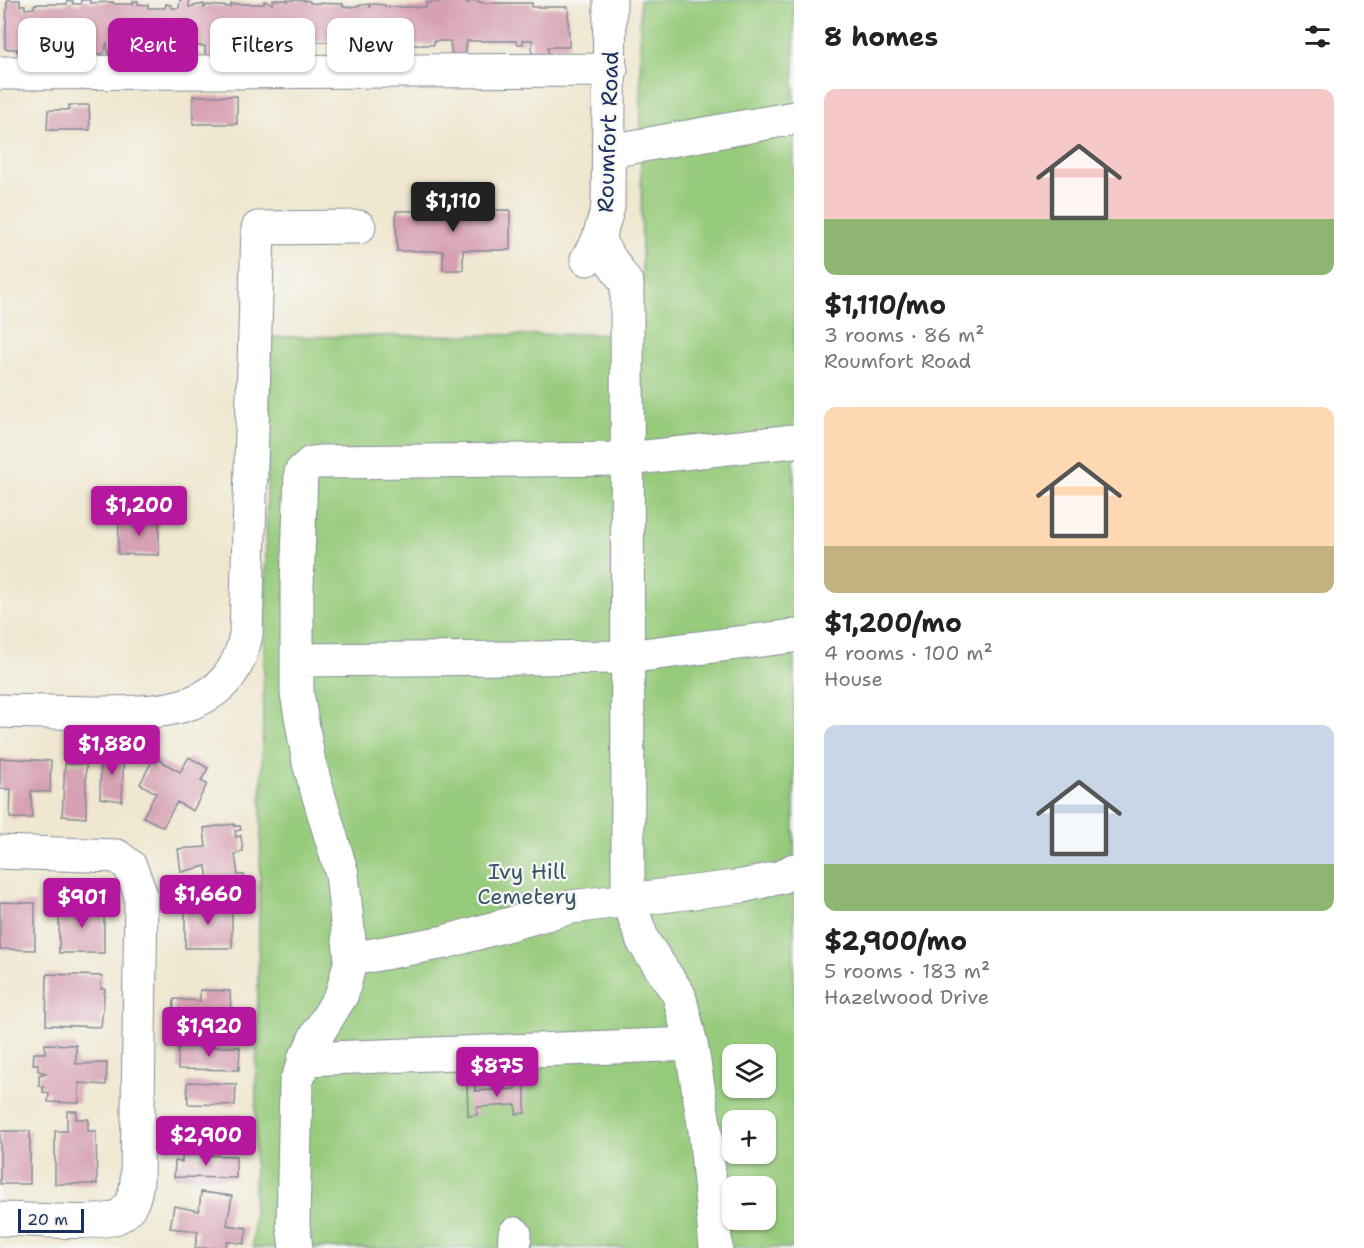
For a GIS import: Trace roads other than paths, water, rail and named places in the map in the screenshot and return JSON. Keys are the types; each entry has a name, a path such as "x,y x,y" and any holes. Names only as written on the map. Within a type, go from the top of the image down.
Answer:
{"street":[{"name":"Roumfort Road","path":"610,0 608,207 593,250 627,284 627,459"},
{"path":"0,73 611,70"},
{"path":"610,151 794,118"},
{"path":"0,711 129,713 177,709 199,701 227,678 243,649 246,634 258,228 359,227"},
{"path":"296,1248 293,1225 296,1082 304,1059 342,994 351,959 342,874 302,734 297,660 299,495 300,478 306,467 319,462 359,461 627,459 794,441"},
{"path":"627,459 628,899 643,941 679,995 691,1044 705,1130 716,1248"},
{"path":"297,660 626,657 794,636"},
{"path":"0,852 117,856 130,866 141,895 137,1182 132,1203 127,1210 109,1220 0,1219"},
{"path":"351,959 445,942 571,907 742,886 781,877 794,870"},
{"path":"304,1059 691,1044"}],"park label":[{"name":"Ivy Hill Cemetery","path":"527,884"}]}
